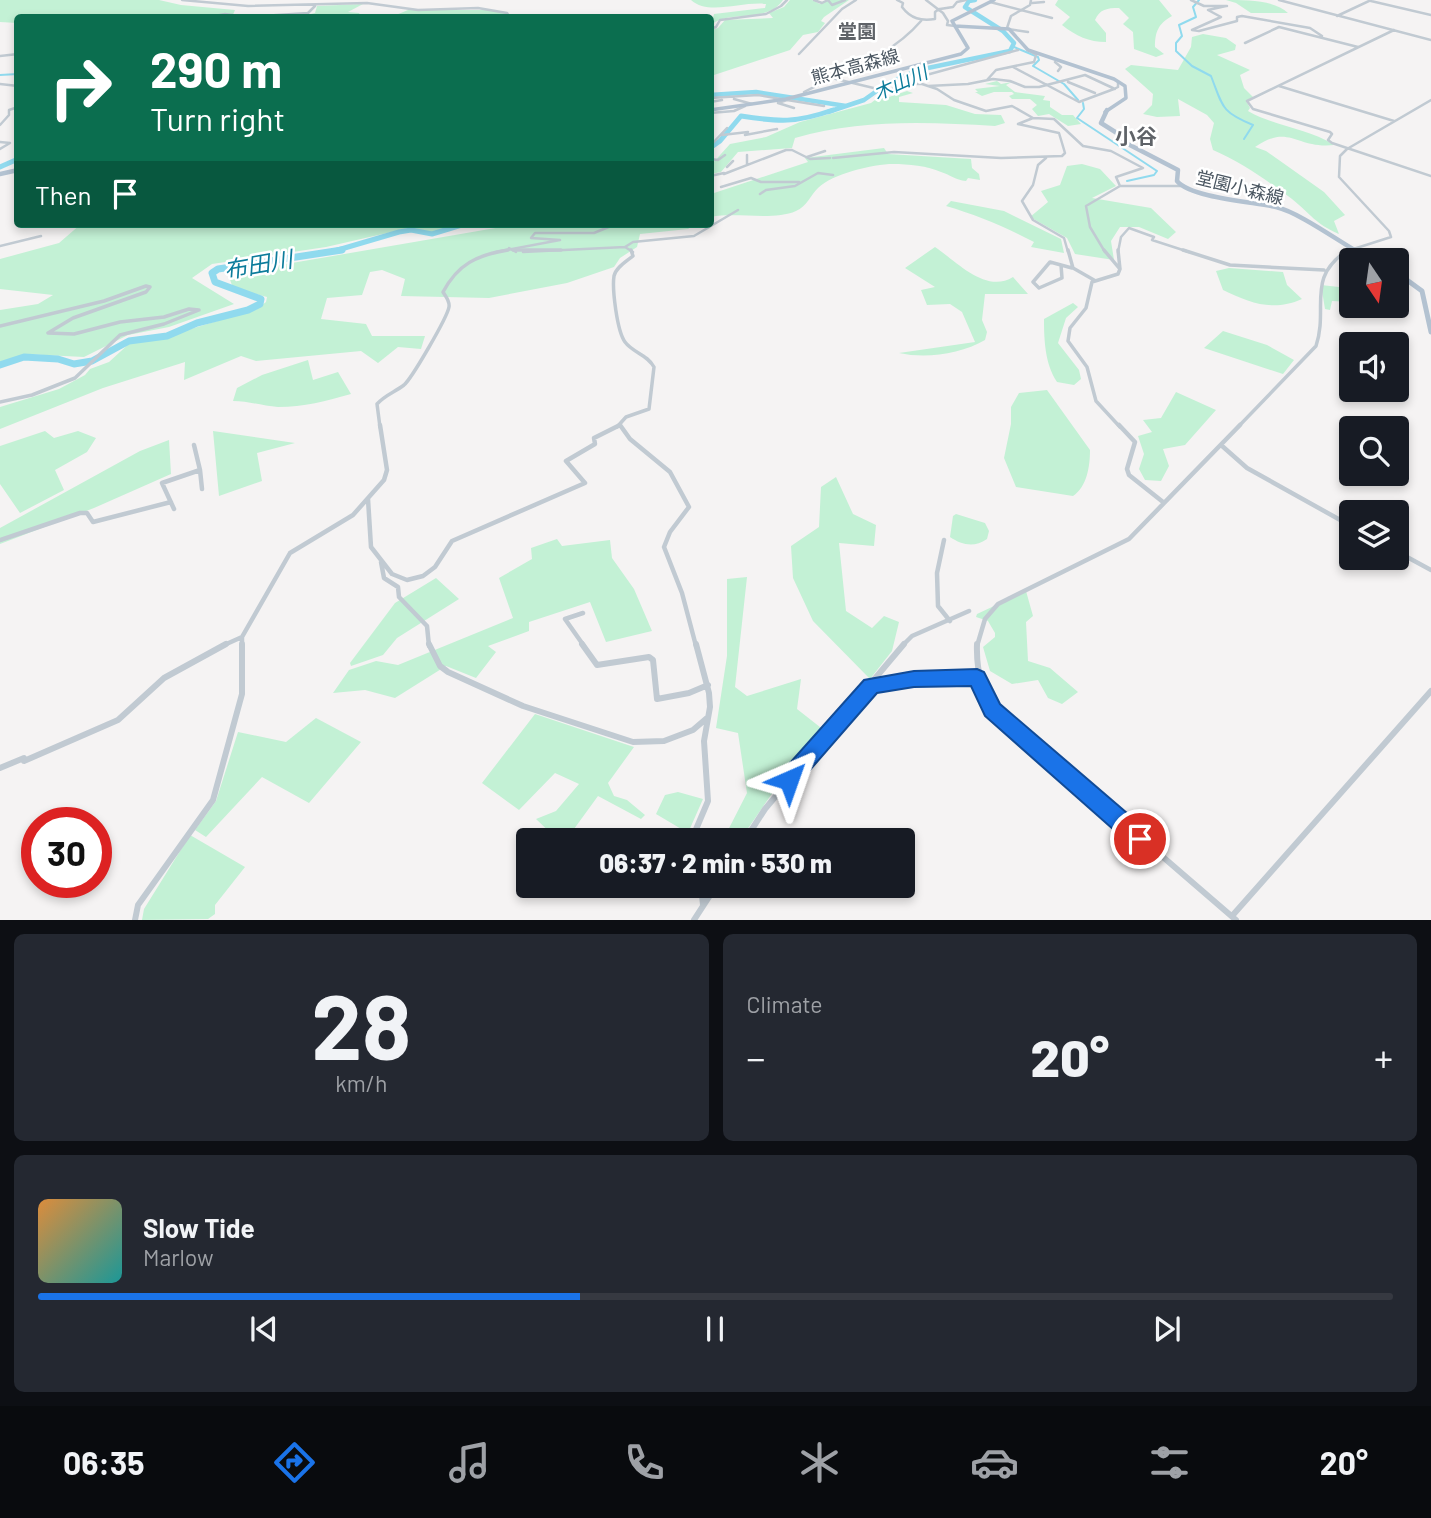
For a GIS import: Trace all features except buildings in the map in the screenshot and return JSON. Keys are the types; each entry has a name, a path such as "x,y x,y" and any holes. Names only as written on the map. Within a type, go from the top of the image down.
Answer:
{"main road":[{"path":"992,1 962,12 954,18 955,26 1005,28 1027,50 1055,62 1087,68 1118,82"},
{"name":"熊本高森線","path":"714,111 786,99 965,52 968,48 955,26"},
{"name":"堂園小森線","path":"1118,82 1126,88 1126,98 1105,112 1101,123 1119,134 1126,143 1178,170 1177,181 1181,186 1215,197 1280,208 1351,248"},
{"path":"1409,282 1422,291 1431,332"}],"street":[{"path":"181,0 220,5 315,6 359,3 424,10 493,10 508,14"},
{"path":"714,28 720,20 758,16 784,5 787,0"},
{"path":"814,0 822,3 828,0 832,5 845,0"},
{"path":"799,54 842,9 856,0"},
{"path":"897,0 903,3 905,13 921,21 935,19 934,12 966,0"},
{"path":"926,0 947,18 947,25 955,26"},
{"path":"1191,0 1204,6 1227,6 1207,10 1221,18 1193,30 1237,21 1237,17 1242,16 1310,28 1322,36"},
{"path":"1279,0 1431,40"},
{"path":"1337,16 1371,0 1431,15"},
{"path":"992,1 1052,18"},
{"path":"1028,32 1005,28 1007,20 1031,1 1044,2"},
{"path":"292,14 308,13 315,6"},
{"path":"805,94 804,92 875,58 905,37 921,21"},
{"path":"1245,43 1279,27 1322,36 1359,48"},
{"path":"1394,30 1247,101 1252,109 1330,132 1332,134 1329,141 1348,149 1431,176"},
{"path":"1424,38 1431,35"},
{"path":"879,96 906,82 1018,50"},
{"path":"986,80 1001,69 1036,60 1036,55 1027,50"},
{"path":"1055,62 1061,66 1058,71"},
{"path":"990,66 1001,69"},
{"path":"1013,67 1031,74 1062,95 1079,102 1115,89"},
{"path":"906,82 928,86 1003,79 1025,88 1067,82 1085,75 1115,89"},
{"path":"832,78 885,91"},
{"path":"1067,82 1096,94"},
{"path":"1115,89 1118,82"},
{"path":"928,86 953,100 970,103 986,111 1012,106 1033,118 1058,120 1083,146 1111,151 1143,168 1116,177 1121,186"},
{"path":"1279,86 1395,121"},
{"path":"714,100 754,95"},
{"path":"714,100 754,95 824,106"},
{"path":"738,99 752,107"},
{"path":"786,99 778,103 794,108"},
{"path":"1351,248 1381,242 1391,237 1339,177 1340,156 1431,100"},
{"path":"733,111 745,106"},
{"path":"714,112 752,107"},
{"path":"0,125 9,115 9,110 14,108"},
{"path":"714,175 789,150 806,157 832,158 894,152 974,158 1046,157 1065,153 1059,133 1018,124 1033,118"},
{"path":"714,144 727,128"},
{"path":"722,135 777,129"},
{"path":"745,135 754,132"},
{"path":"0,142 10,143 0,149"},
{"path":"806,157 825,151"},
{"path":"714,160 725,155"},
{"path":"747,155 747,164"},
{"path":"1046,157 1038,165 1033,185 1023,201 1026,215 1067,242 1073,268"},
{"path":"724,173 733,161"},
{"path":"724,173 732,183"},
{"path":"760,194 795,186 818,173 833,175"},
{"path":"722,188 751,178 761,182 799,182"},
{"path":"1120,269 1107,256 1099,238 1090,227 1086,206 1121,186 1181,186"},
{"path":"714,224 738,210"},
{"path":"135,919 138,905 213,800 242,694 242,637 290,553 353,515 384,480 387,470 377,404 384,396 405,384 441,324 449,307 443,292 453,271 474,259 509,248 560,240 531,238 535,233 586,234 604,228"},
{"path":"509,248 517,252 625,247 636,242 690,237 706,228"},
{"path":"1061,265 1062,278 1039,288 1033,282 1050,262 1073,268 1094,280 1118,274 1118,239 1129,228 1154,237 1152,240 1230,265 1324,270"},
{"path":"0,246 41,236"},
{"path":"368,498 368,536 371,547 381,562 399,578 415,579 435,567 452,541 585,483 566,461 595,444 594,438 620,425 626,417 649,409 652,361 627,345 620,331 614,276 617,269 633,256 633,251 625,247"},
{"path":"1339,258 1324,270 1319,280 1322,327 1316,346 1129,539 1117,548 1029,588 988,614 981,627 977,645 977,677 993,710 1022,738 1234,918 1431,691"},
{"path":"1094,280 1083,313 1068,332 1068,341 1087,367 1096,401 1135,442 1127,470 1129,475 1163,502"},
{"path":"0,326 103,301 146,286 150,287 146,292 73,318 48,333 74,334 120,323 169,316 189,309 200,310 164,324 120,335 75,378 32,396 0,402"},
{"path":"620,425 630,439 670,472 688,501 688,511 670,532 664,547 682,593 708,685 710,707 704,741 708,802 697,828"},
{"path":"194,445 202,489"},
{"path":"1222,445 1247,467 1339,519"},
{"path":"174,509 162,483 200,470"},
{"path":"0,540 80,513 87,513 93,522 171,502"},
{"path":"944,540 937,573 938,606 950,621"},
{"path":"1409,558 1431,570"},
{"path":"381,562 382,579 398,587 400,597 427,626 429,645 440,666 447,672 523,706 633,742 664,741 693,730 708,718"},
{"path":"753,828 781,789 912,636 969,611"},
{"path":"583,612 565,619 597,665 649,657 653,660 657,699 689,693 708,685"},
{"path":"0,768 23,758 23,761 118,720 132,711 139,699 177,669 201,654 242,637"},
{"path":"871,686 914,679 977,677"},
{"path":"702,898 703,906"},
{"path":"694,919 708,898"}],"green space":[{"path":"0,0 159,0 235,10 233,14 14,14 14,23 0,22"},
{"path":"691,0 783,0 768,12 728,18 714,23 714,14 765,8 766,4 716,8 698,5"},
{"path":"790,0 812,0 820,4 829,0 849,0 824,17 821,21 825,23 818,32 803,35 790,50 714,75 714,29 725,20 773,18 769,13 784,7"},
{"path":"1058,0 1159,0 1172,16 1160,25 1156,37 1155,47 1164,54 1156,57 1134,49 1133,32 1123,24 1129,18 1119,8 1104,10 1095,20 1106,33 1106,42 1088,40 1078,35 1062,25 1070,17 1055,5"},
{"path":"1226,0 1268,3 1288,13 1251,13"},
{"path":"363,4 348,12 360,14 311,14 315,13 317,6"},
{"path":"408,10 487,10 506,14 398,14"},
{"path":"1203,34 1226,38 1236,45 1235,50 1217,55 1250,70 1240,75 1244,88 1253,97 1246,101 1250,108 1248,111 1334,145 1310,144 1277,137 1255,147 1266,151 1324,192 1345,215 1334,221 1339,234 1318,222 1264,179 1213,150 1210,139 1214,123 1207,115 1178,99 1180,116 1157,117 1143,114 1152,105 1153,94 1125,69 1131,65 1178,70 1191,47 1192,37"},
{"path":"997,81 1001,84 1012,82 1006,85 1015,92 1045,96 1043,100 1050,101 1050,107 1062,115 1073,115 1081,124 1068,126 1049,114 1038,116 1032,109 1037,105 1030,99 1012,99 1009,96 1014,94 1012,92 994,92 982,96 975,92 978,92 975,89 1000,86 985,84"},
{"path":"907,91 913,93 899,97 899,102 946,105 975,114 1001,115 1005,123 995,126 894,123 820,132 795,138 792,148 738,152 721,172 714,173 714,162 730,144 766,137 800,122 871,103 879,97 886,98"},
{"path":"884,148 888,154 971,159 972,168 979,174 980,180 968,178 966,181 918,166 875,166 833,178 818,188 800,209 787,214 714,217 714,193 808,162 805,158"},
{"path":"1082,164 1100,169 1116,186 1092,198 1151,208 1176,232 1168,239 1139,227 1120,227 1111,241 1114,260 1075,254 1067,238 1030,217 1048,202 1041,191 1060,185 1067,166"},
{"path":"951,201 1004,211 1061,239 1064,253 1031,247 1034,242 1002,226 946,206"},
{"path":"76,228 409,228 326,247 212,264 192,278 234,304 169,327 128,335 84,357 24,354 0,363 0,310 38,304 53,295 0,289 0,259 59,243"},
{"path":"409,228 446,228 432,233"},
{"path":"496,228 689,228 640,234 637,247 620,258 614,267 567,283 489,298 401,296 405,279 382,270 370,272 362,295 327,298 321,319 366,324 372,336 425,336 421,349 398,347 378,363 361,351 256,361 241,356 184,380 185,362 103,388 0,429 0,407 59,389 85,375 90,369 109,362 132,341 161,338 257,309 266,302 267,297 233,288 228,274"},
{"path":"935,247 962,268 982,279 993,282 1013,277 1028,294 985,294 982,320 987,332 985,340 976,345 943,354 899,353 975,342 962,312 950,304 927,305 921,290 935,287 905,268"},
{"path":"1229,268 1283,272 1287,285 1302,299 1271,305 1233,295 1223,290 1216,271"},
{"path":"1321,285 1339,287 1339,301 1332,301 1330,310 1325,309"},
{"path":"1073,303 1078,307 1066,318 1058,343 1079,370 1081,379 1074,385 1057,382 1053,375 1046,352 1044,327 1044,319"},
{"path":"1223,331 1267,345 1294,360 1283,374 1204,348"},
{"path":"308,360 313,380 338,372 351,394 288,407 233,401 237,388 262,375"},
{"path":"1047,390 1090,450 1085,482 1073,496 1016,487 1004,458 1011,424 1011,407 1019,393"},
{"path":"1176,392 1216,410 1185,445 1163,449 1169,466 1161,481 1145,480 1139,469 1144,454 1138,436 1152,432 1143,420 1161,418"},
{"path":"45,431 54,438 78,431 96,438 87,452 55,470 64,490 20,513 0,484 0,446"},
{"path":"213,431 295,443 257,453 262,481 219,496"},
{"path":"169,440 171,474 94,508 0,544 0,528 140,451"},
{"path":"836,477 853,514 876,525 874,546 839,543 846,611 872,628 884,616 899,622 892,651 870,679 813,621 793,578 791,546 819,527 821,487"},
{"path":"956,514 985,523 989,531 987,539 977,544 968,544 950,537 953,516"},
{"path":"557,539 562,546 610,540 612,558 634,589 652,631 606,642 590,602 529,622 529,631 488,646 496,652 476,678 446,666 395,698 365,690 333,693 349,670 376,661 398,665 513,618 499,578 532,559 531,548"},
{"path":"747,577 735,687 747,696 801,679 797,709 825,731 771,795 748,828 729,828 747,793 738,733 716,728 727,656 727,579"},
{"path":"436,578 459,599 397,638 383,655 351,666 350,663 395,603"},
{"path":"1026,591 1033,616 1026,622 1028,661 1050,668 1078,692 1062,704 1048,698 1038,680 1012,684 990,671 983,647 995,637 995,633 988,621 976,617 977,614"},
{"path":"535,714 634,747 608,783 614,796 627,800 645,815 641,819 598,796 575,828 545,828 536,819 556,811 579,784 555,773 519,810 482,783"},
{"path":"316,718 361,742 309,803 262,777 206,837 195,830 216,801 238,732 286,742"},
{"path":"678,792 703,799 690,828 680,828 656,814 665,795"},
{"path":"190,835 245,867 215,905 215,914 208,919 142,920 144,909"}],"waterway":[{"name":"木山川","path":"846,106 864,100 888,83 918,70 1010,51 1014,43 1003,31 965,7 969,1 975,0"},
{"path":"1199,0 1193,7 1196,17 1179,25 1182,36 1176,43 1176,51 1192,66 1211,76 1221,102 1229,112 1253,125 1244,139"},
{"path":"1014,47 1038,57 1039,60 1033,66 1064,84 1078,100"},
{"path":"0,75 14,74"},
{"name":"木山川","path":"714,95 756,92 846,106"},
{"path":"1083,103 1084,109 1077,118 1157,171 1154,175 1127,181"},
{"name":"布田川","path":"828,112 846,106"},
{"name":"布田川","path":"714,145 741,116 787,120 833,110"},
{"name":"木山川","path":"0,167 14,161"},
{"name":"布田川","path":"333,251 399,232 411,230 432,234 452,228"},
{"name":"布田川","path":"333,251 342,250"},
{"name":"布田川","path":"0,365 24,357 58,359 74,364 92,361 129,341 167,336 197,323 248,310 260,304 261,299 215,282 212,273 218,269 333,251"}],"district":[{"name":"堂園","path":"857,30"},
{"name":"小谷","path":"1136,135"}],"route":[{"path":"789,780 871,686 914,679 977,677 993,710 1140,839"}]}
